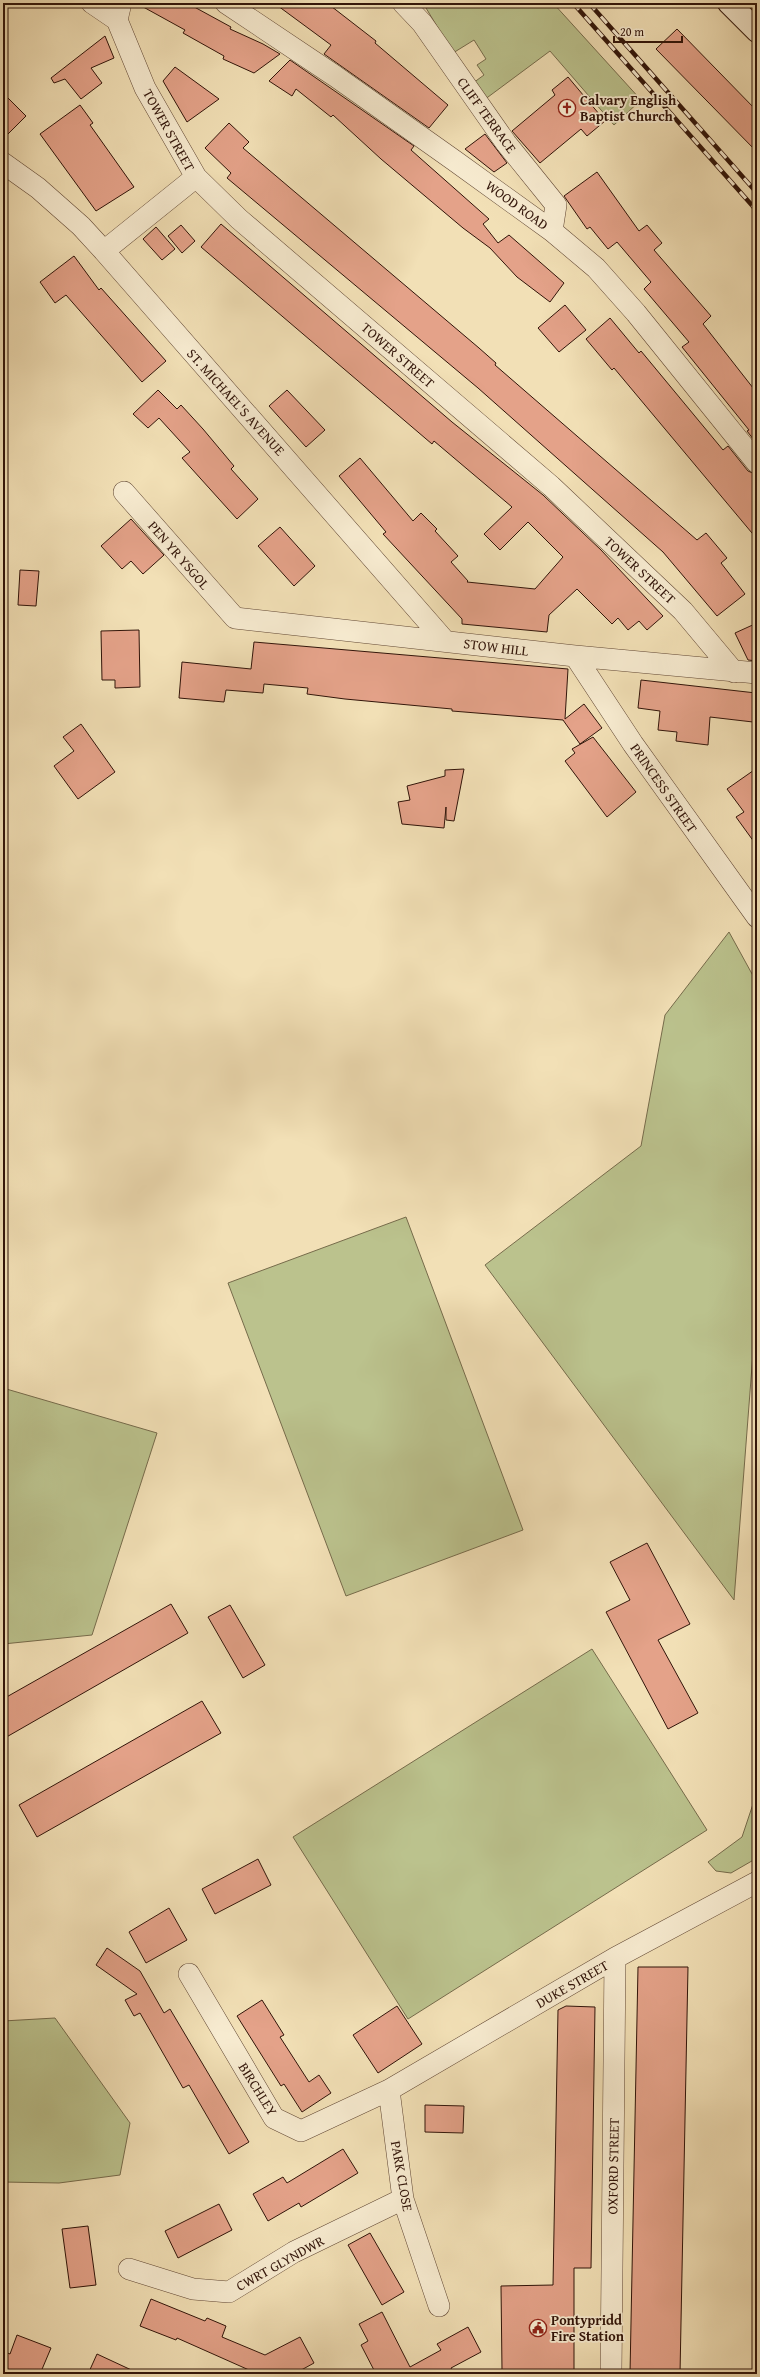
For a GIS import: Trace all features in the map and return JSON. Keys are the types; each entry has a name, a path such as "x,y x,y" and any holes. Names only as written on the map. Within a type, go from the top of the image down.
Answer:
{"main road":[{"path":"729,3 757,31"}],"street":[{"path":"92,3 119,11"},
{"name":"WOOD ROAD","path":"226,3 335,76 552,231 596,268 757,463"},
{"name":"CLIFF TERRACE","path":"403,3 422,23 502,137 556,205 552,231"},
{"name":"TOWER STREET","path":"119,11 145,88 196,177 239,219 551,486 683,610 734,672"},
{"name":"ST. MICHAEL'S AVENUE","path":"3,163 38,188 81,226 445,641"},
{"path":"104,251 196,177"},
{"name":"PEN YR YSGOL","path":"124,492 235,618"},
{"name":"STOW HILL","path":"235,618 575,656 757,673"},
{"name":"PRINCESS STREET","path":"575,656 633,744 757,917"},
{"name":"DUKE STREET","path":"389,2090 616,1958 757,1882"},
{"name":"OXFORD STREET","path":"611,2374 616,1958"},
{"name":"BIRCHLEY","path":"189,1974 274,2118 300,2131 389,2090"},
{"name":"PARK CLOSE","path":"389,2090 403,2199 439,2306"},
{"name":"CWRT GLYNDWR","path":"129,2268 193,2289 228,2292 294,2252 403,2199"}],"green space":[{"path":"423,3 553,3 641,100 614,125 550,51 484,100 473,83 484,75 477,65 486,59 474,40 453,53"},
{"path":"729,932 757,983 757,1301 734,1600 485,1265 641,1146 665,1015"},
{"path":"406,1217 523,1530 346,1596 228,1283"},
{"path":"3,1388 157,1433 92,1635 3,1644"},
{"path":"592,1649 707,1830 408,2019 293,1837"},
{"path":"757,1792 757,1858 731,1873 716,1871 708,1862 742,1837"},
{"path":"55,2018 130,2123 120,2175 59,2183 3,2182 3,2021"}],"building":[{"path":"136,3 187,3 231,27 230,29 263,44 280,54 254,73 223,59 224,56 183,33 185,30"},
{"path":"274,3 327,3 376,41 375,43 448,105 429,128 324,54 331,45"},
{"path":"677,29 757,111 757,152 656,49"},
{"path":"105,36 114,58 91,68 102,83 81,99 65,79 54,83 51,78"},
{"path":"290,60 414,146 411,150 489,219 483,224 498,243 509,235 564,283 550,302 517,277 490,248 463,228 381,159 333,115 331,117 296,89 292,96 269,81"},
{"path":"175,67 219,99 187,122 163,81"},
{"name":"Calvary English Baptist Church","path":"568,77 605,121 587,136 581,129 540,163 512,131 555,95 552,90"},
{"path":"3,93 26,116 3,139"},
{"path":"80,105 93,123 90,125 134,187 96,211 40,134"},
{"path":"229,123 249,142 243,148 479,348 496,363 495,365 697,540 706,533 727,558 721,563 745,594 717,616 663,552 478,388 227,178 231,173 205,148"},
{"path":"485,134 507,163 494,172 465,149"},
{"path":"597,172 639,231 647,225 662,243 654,250 711,316 703,324 757,393 757,444 747,431 749,430 682,347 689,342 644,289 651,282 617,242 608,249 590,227 587,229 564,196"},
{"path":"221,224 452,422 543,495 601,550 663,616 647,630 639,621 628,630 618,618 612,624 577,589 549,615 547,632 462,624 462,619 383,534 386,532 339,476 360,458 413,521 421,513 437,529 435,531 458,556 451,562 468,581 467,582 535,589 563,557 528,522 500,550 484,534 512,507 434,441 432,444 201,247"},
{"path":"181,225 195,241 182,253 168,236"},
{"path":"156,227 175,249 162,260 143,239"},
{"path":"74,256 99,290 101,288 166,361 142,382 66,295 55,303 40,282"},
{"path":"565,305 586,330 559,352 538,328"},
{"path":"610,318 639,353 641,351 723,450 728,446 748,471 757,475 757,539 614,368 612,370 586,339"},
{"path":"158,390 177,409 181,405 234,466 231,469 258,499 237,519 182,458 190,452 159,418 148,428 133,414"},
{"path":"287,390 325,430 306,447 269,406"},
{"path":"131,519 164,555 143,574 131,561 122,569 101,546"},
{"path":"280,527 315,566 294,586 258,546"},
{"path":"20,570 39,571 36,606 18,605"},
{"path":"757,623 757,661 748,660 735,633"},
{"path":"139,630 140,687 115,688 115,680 102,680 101,631"},
{"path":"254,642 568,669 565,719 584,704 602,728 580,744 563,720 452,711 452,709 345,699 307,694 308,688 264,684 263,693 226,690 224,702 179,698 182,662 251,669"},
{"path":"641,680 756,693 753,722 710,717 708,745 676,741 677,732 658,730 660,711 638,708"},
{"path":"81,724 115,772 78,799 54,766 74,751 63,737"},
{"path":"593,737 636,792 607,817 565,761 575,753 572,749"},
{"path":"757,768 757,846 736,817 744,812 727,789"},
{"path":"464,769 454,821 446,820 446,807 444,828 402,824 398,802 410,800 407,786 445,776 445,770"},
{"path":"647,1543 690,1624 658,1640 698,1713 668,1729 606,1612 630,1600 610,1562"},
{"path":"171,1604 188,1633 3,1739 3,1699"},
{"path":"230,1605 265,1665 243,1678 208,1617"},
{"path":"202,1701 221,1733 37,1837 19,1805"},
{"path":"258,1859 271,1885 215,1914 202,1889"},
{"path":"169,1908 187,1940 146,1963 129,1932"},
{"path":"107,1948 140,1971 164,2013 170,2009 249,2142 229,2154 189,2085 183,2088 140,2013 134,2016 125,2000 137,1994 96,1965"},
{"path":"638,1967 688,1967 680,2374 630,2374"},
{"path":"262,2000 284,2035 280,2037 309,2082 319,2075 331,2093 302,2112 284,2084 281,2086 237,2016"},
{"path":"397,2006 422,2044 378,2073 353,2035"},
{"path":"566,2006 595,2007 591,2268 574,2268 574,2374 510,2374 510,2370 502,2370 501,2286 553,2285 558,2010"},
{"path":"425,2105 464,2106 463,2133 425,2132"},
{"path":"343,2149 358,2173 301,2207 299,2203 268,2221 253,2194 283,2177 287,2183"},
{"path":"219,2204 232,2230 178,2258 165,2231"},
{"path":"88,2226 96,2285 70,2288 62,2229"},
{"path":"370,2233 404,2292 382,2305 348,2245"},
{"path":"151,2299 205,2321 207,2318 226,2326 222,2337 265,2355 300,2337 314,2363 294,2374 258,2374 177,2338 176,2340 140,2326"},
{"path":"382,2312 410,2367 441,2350 437,2344 468,2327 481,2352 451,2368 454,2374 376,2374 361,2345 368,2341 359,2324"},
{"path":"17,2335 51,2348 40,2374 3,2374 3,2351 10,2354"},
{"path":"97,2354 140,2374 88,2374"}],"railway":[{"path":"573,3 757,211"},
{"path":"589,3 757,193"}],"place":[{"name":"Calvary English Baptist Church","path":"567,108"},
{"name":"Pontypridd Fire Station","path":"538,2328"}]}
